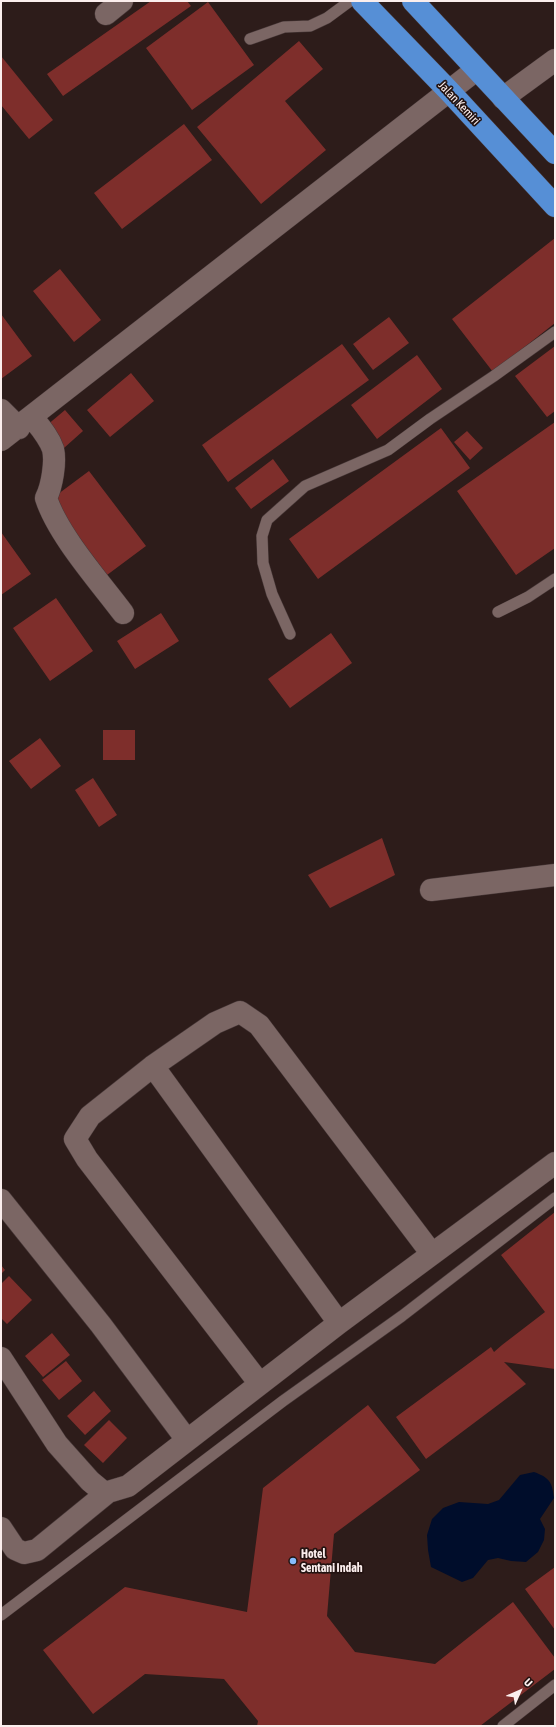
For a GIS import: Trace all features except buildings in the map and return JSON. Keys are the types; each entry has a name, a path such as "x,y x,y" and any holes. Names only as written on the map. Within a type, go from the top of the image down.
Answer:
{"highway":[{"name":"Jalan Kemiri","path":"362,1 555,206"},
{"path":"414,1 476,70 555,153"}],"street":[{"path":"503,98 555,60"},
{"path":"1,440 25,423 476,70"},
{"path":"1,410 47,437 53,450 53,471 50,489 46,498 49,508 74,548 123,613"},
{"path":"431,890 555,875"},
{"path":"260,1384 87,1159 75,1139 90,1116 153,1066 215,1023 240,1012 259,1025 432,1254"},
{"path":"153,1066 339,1323"},
{"path":"1,1528 15,1548 24,1554 37,1550 108,1492 128,1486 339,1323 555,1163"},
{"path":"1,1200 101,1325 187,1440"},
{"path":"1,1358 58,1444 97,1487 102,1491 108,1492"}],"lane":[{"path":"250,39 284,27 310,26 327,18 350,1"},
{"path":"290,634 272,594 263,563 262,536 267,520 305,486 388,450 430,418 494,376 555,332"},
{"path":"498,612 528,597 555,579"},
{"path":"1,1615 283,1401 402,1316 555,1198"},
{"path":"503,1726 555,1685"}],"water":[{"path":"534,1472 544,1476 549,1481 554,1498 540,1519 545,1529 544,1540 538,1552 526,1562 498,1558 488,1560 473,1578 462,1582 431,1567 427,1535 432,1519 443,1508 459,1502 488,1504 499,1500 520,1475"}],"place":[{"name":"Hotel Sentani Indah","path":"293,1561"}]}
